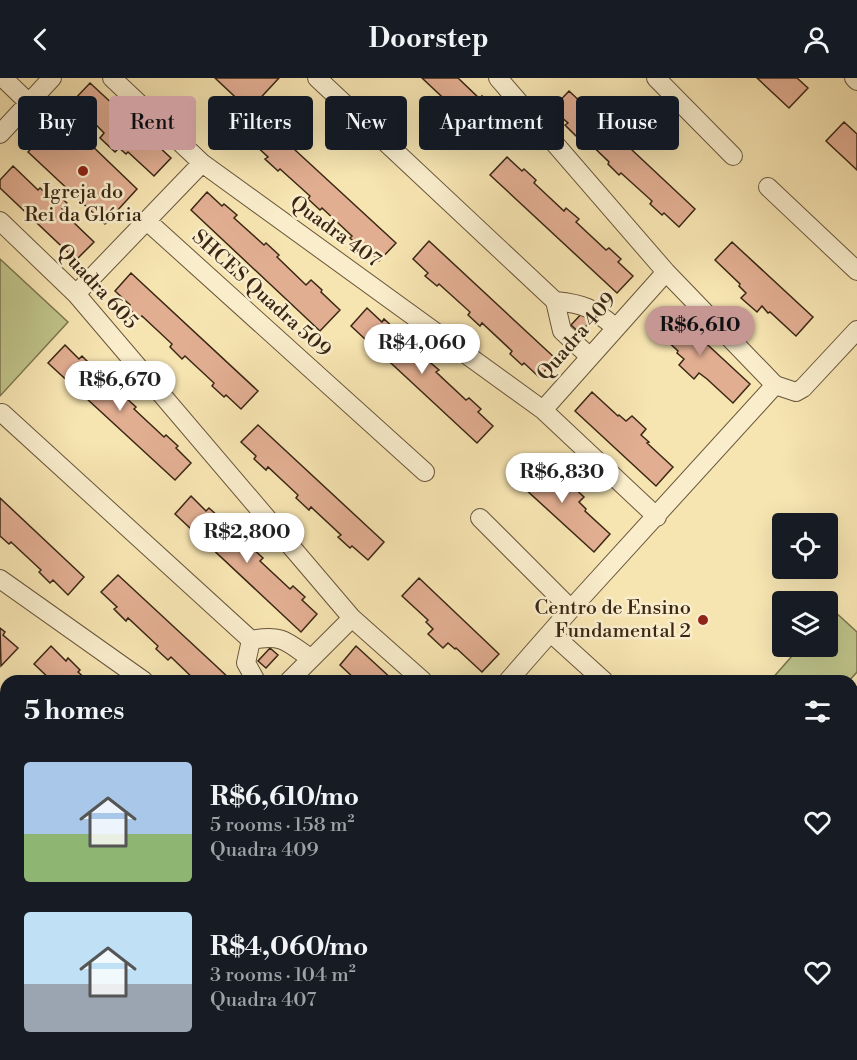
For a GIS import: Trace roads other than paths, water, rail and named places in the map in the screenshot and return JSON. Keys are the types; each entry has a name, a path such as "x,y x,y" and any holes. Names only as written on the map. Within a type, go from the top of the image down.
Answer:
{"street":[{"path":"3,78 22,96"},
{"path":"34,96 51,78"},
{"name":"Quadra 407","path":"112,78 202,163 543,410"},
{"path":"317,78 555,301 562,331 590,357"},
{"path":"498,78 666,272 775,385 796,392 803,388 857,330"},
{"path":"656,78 733,156"},
{"path":"0,134 18,113"},
{"path":"76,294 202,163"},
{"path":"768,187 857,271"},
{"name":"Quadra 605","path":"0,220 76,294 352,618 416,675"},
{"name":"SHCES Quadra 509","path":"147,221 425,472"},
{"name":"Quadra 409","path":"657,517 543,410 666,272"},
{"path":"555,301 583,305 596,311 615,327"},
{"path":"513,675 775,385"},
{"path":"2,413 251,640 277,638 287,641 310,658"},
{"path":"480,518 571,609"},
{"path":"0,579 136,675"},
{"path":"294,675 352,618"},
{"path":"551,633 597,675"},
{"path":"251,640 246,663 253,675"}],"place":[{"name":"Igreja do Rei da Glória","path":"83,171"},
{"name":"Centro de Ensino Fundamental 2","path":"703,620"}]}
